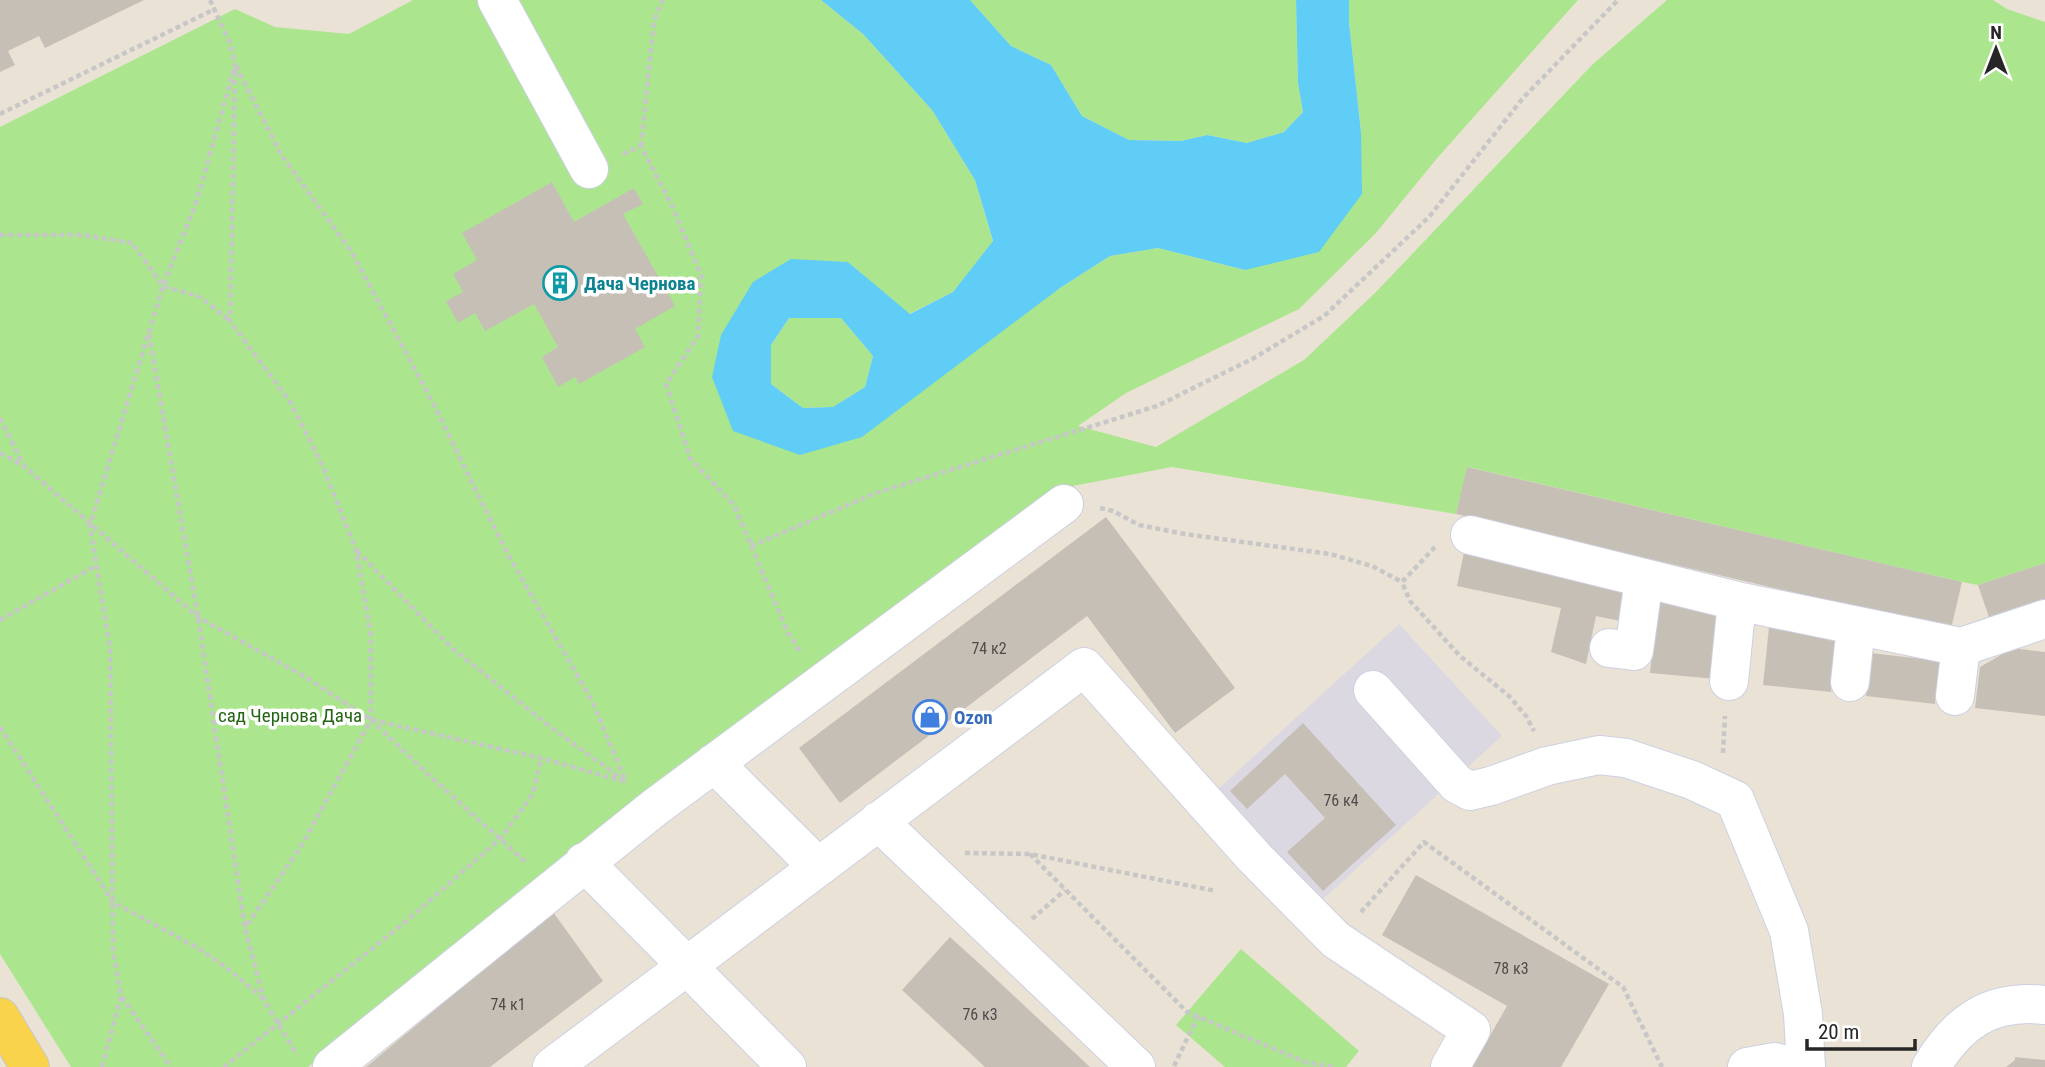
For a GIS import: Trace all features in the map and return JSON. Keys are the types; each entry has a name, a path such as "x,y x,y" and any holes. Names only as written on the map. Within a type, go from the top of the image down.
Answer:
{"main road":[{"path":"0,1017 30,1067"}],"street":[{"path":"497,0 589,169"},
{"path":"315,1062 1064,504"},
{"path":"1454,539 1961,647 2045,619"},
{"path":"1609,648 1634,651 1644,579"},
{"path":"1729,681 1737,601"},
{"path":"1850,682 1856,626"},
{"path":"1955,696 1961,647"},
{"path":"551,1067 1084,667 1254,857 1336,940 1471,1030 1450,1067"},
{"path":"1373,690 1457,785 1470,790 1490,786 1547,766 1599,755 1626,758 1692,780 1735,800 1789,931 1803,1014 1806,1067"},
{"path":"714,763 818,867"},
{"path":"878,821 1136,1067"},
{"path":"584,862 787,1067"},
{"path":"1931,1067 1944,1045 1967,1021 1994,1010 2027,1003 2045,1005"},
{"path":"1747,1067 1775,1062 1793,1067"}],"path":[{"path":"210,0 230,43 236,65 282,156 351,251 433,403 506,551 592,701 626,783"},
{"path":"663,0 654,21 641,146 673,208 701,275 698,336 666,384 690,458 734,505 788,634 821,683"},
{"path":"751,546 876,493 1157,407 1254,358 1324,316 1429,217 1523,99 1618,0"},
{"path":"0,114 215,9"},
{"path":"102,1067 121,996 113,951 110,649 90,525 163,286 196,203 236,65"},
{"path":"230,321 236,65"},
{"path":"589,169 641,146"},
{"path":"0,235 82,235 132,243 163,286 200,297 230,321 291,403 323,467 356,550 371,635 372,720 300,848 245,928"},
{"path":"149,333 198,617 245,928 264,1000"},
{"path":"0,418 24,466"},
{"path":"0,453 24,466 198,617 307,678 372,720 553,887"},
{"path":"1064,504 1113,511 1139,525 1185,534 1330,554 1372,566 1402,582 1410,601 1460,656 1509,696 1526,716 1547,766"},
{"path":"1402,582 1454,539"},
{"path":"356,550 453,649 626,783"},
{"path":"0,620 97,565"},
{"path":"1729,681 1723,743 1726,780 1735,800"},
{"path":"372,720 541,758 626,783"},
{"path":"0,727 113,902 198,948 229,969 264,1000 279,1024 315,1062"},
{"path":"224,1067 403,924 500,839 533,794 541,758"},
{"path":"1336,940 1424,842 1623,987 1662,1067"},
{"path":"912,853 1030,854 1216,891"},
{"path":"1030,854 1187,1012 1306,1065 1333,1067"},
{"path":"121,996 171,1067"},
{"path":"1173,1067 1198,1016"}],"shaded area":[{"path":"1399,624 1502,736 1320,902 1218,789"}],"green space":[{"name":"сад Чернова Дача","path":"413,0 821,0 863,34 932,110 975,180 993,242 953,292 909,314 848,262 721,335 800,455 1110,256 1158,248 1245,270 1361,132 1349,0 1578,0 1439,156 1375,234 1299,309 1126,393 1078,426 1156,447 1304,360 1376,292 1592,65 1667,0 1993,0 2007,9 2045,22 2045,563 1978,585 1468,467 1456,514 1172,467 1052,490 308,1067 71,1067 0,954 0,127 235,9 275,27 349,34"},
{"path":"970,0 1296,0 1298,83 1303,112 1284,132 1247,143 1207,135 1181,141 1129,140 1082,116 1051,65 1011,46"},
{"path":"789,318 841,318 873,356 865,387 833,407 803,408 771,384 771,345"},
{"path":"1241,949 1359,1051 1346,1067 1225,1067 1176,1025"}],"water":[{"path":"821,0 970,0 1011,46 1051,65 1082,116 1129,140 1181,141 1207,135 1247,143 1284,132 1303,112 1298,83 1296,0 1349,0 1361,132 1362,194 1319,252 1245,270 1158,248 1110,256 1060,288 862,437 800,455 733,431 712,377 721,335 753,282 791,259 848,262 910,314 953,292 993,241 975,180 932,110 863,34","holes":["789,318 841,318 873,356 865,387 833,407 803,408 771,384 771,345"]}],"building":[{"path":"0,0 144,0 45,48 39,36 8,51 15,65 0,72"},
{"name":"Дача Чернова","path":"552,182 574,222 634,188 643,204 623,214 675,306 635,329 645,347 579,384 575,377 558,387 542,357 558,347 534,304 485,331 475,313 458,323 446,301 463,292 453,274 477,260 462,233"},
{"path":"1467,467 1962,582 1951,629 1456,514"},
{"path":"1106,517 1235,688 1175,733 1087,616 840,803 799,748"},
{"path":"1464,552 1628,587 1620,621 1596,616 1586,664 1551,652 1561,608 1457,586"},
{"path":"2045,563 2045,605 1991,623 1978,585"},
{"path":"1658,595 1724,602 1716,679 1650,673"},
{"path":"1769,627 1837,634 1831,692 1763,685"},
{"path":"2013,648 2045,652 2045,716 1975,708 1980,667"},
{"path":"1871,653 1940,661 1935,704 1866,696"},
{"path":"1303,723 1396,825 1323,891 1287,852 1325,818 1285,774 1247,809 1230,791"},
{"path":"1416,875 1609,984 1561,1067 1472,1067 1507,1006 1382,935"},
{"path":"553,912 603,981 490,1067 366,1067"},
{"path":"950,937 1090,1067 985,1067 902,990"},
{"path":"2015,1057 2045,1060 2045,1067 2006,1067"}],"place":[{"name":"Дача Чернова","path":"560,283"},
{"name":"Ozon","path":"930,717"}]}
